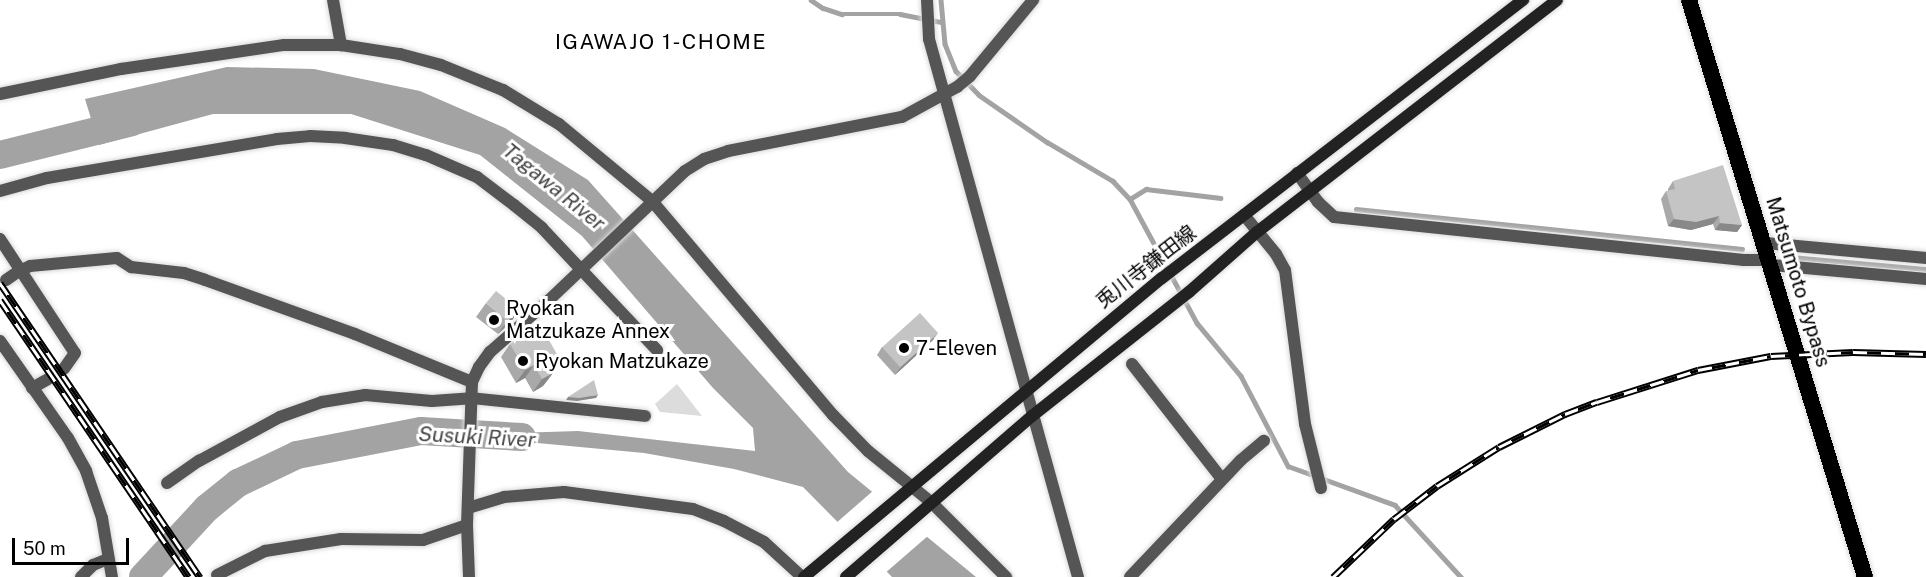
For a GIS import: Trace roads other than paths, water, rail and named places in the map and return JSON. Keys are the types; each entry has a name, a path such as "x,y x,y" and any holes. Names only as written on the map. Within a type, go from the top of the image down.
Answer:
{"highway":[{"name":"Matsumoto Bypass","path":"1689,0 1769,256 1865,577"}],"main road":[{"name":"兎川寺鎌田線","path":"806,574 1162,278 1523,0"},
{"path":"846,577 1032,416 1189,292 1257,232 1557,0"}],"street":[{"path":"333,0 341,45"},
{"path":"469,577 467,525 472,382 478,367 490,352 685,171 704,159 728,152 902,117 957,87 970,76 1033,0"},
{"path":"928,6 928,30 944,94 1078,577"},
{"path":"0,94 121,69 272,47 341,45 400,54 441,65 503,90 560,124 648,204 833,416 907,490 928,506 1006,577"},
{"path":"0,191 47,178 206,149 310,136 345,138 415,152 477,177 542,228 584,267 657,350"},
{"path":"1297,173 1309,191 1334,217 1744,260 1769,256 1926,258"},
{"path":"1244,214 1276,254 1285,270 1305,424 1321,488"},
{"path":"0,239 75,353 64,369"},
{"path":"1769,256 1926,279"},
{"path":"6,280 30,266 117,258 131,267 184,273 355,334 472,382"},
{"path":"0,341 68,438 86,471 102,518 112,577"},
{"path":"1132,364 1222,480"},
{"path":"32,387 48,379"},
{"path":"167,483 199,461 280,417 322,402 365,394 645,416"},
{"path":"1130,577 1222,480 1264,441"},
{"path":"468,508 504,497 564,492 693,509 764,542 806,574"},
{"path":"217,575 265,551 341,539 423,540 467,525"},
{"path":"81,577 93,565 109,561"}],"water":[{"path":"227,67 314,69 420,91 505,128 588,180 848,472 976,577 892,577 803,487 734,469 644,453 452,435 578,431 755,451 753,428 713,388 582,236 480,155 351,114 213,114 99,145 85,99"}],"waterway":[{"path":"811,0 823,8 842,14 900,14 941,22"},
{"path":"941,0 945,44 956,71 979,95 1047,142 1113,181 1130,199 1197,323 1241,376 1288,466 1395,505 1461,577"},
{"name":"Tagawa River","path":"0,155 132,122"},
{"path":"1130,199 1146,189 1220,198"},
{"path":"1356,209 1742,249"},
{"path":"1791,257 1926,269"},
{"name":"Susuki River","path":"143,577 207,508 238,483 297,455 421,431 522,437"}],"railway":[{"path":"0,283 200,577"},
{"path":"0,300 188,577"},
{"path":"1333,577 1394,519 1437,486 1499,447 1565,414 1698,370 1771,356 1853,352 1926,354"}],"place":[{"name":"Ryokan Matzukaze Annex","path":"494,320"},
{"name":"7-Eleven","path":"904,348"},
{"name":"Ryokan Matzukaze","path":"523,361"}],"district":[{"name":"IGAWAJO 1-CHOME","path":"661,42"}]}
